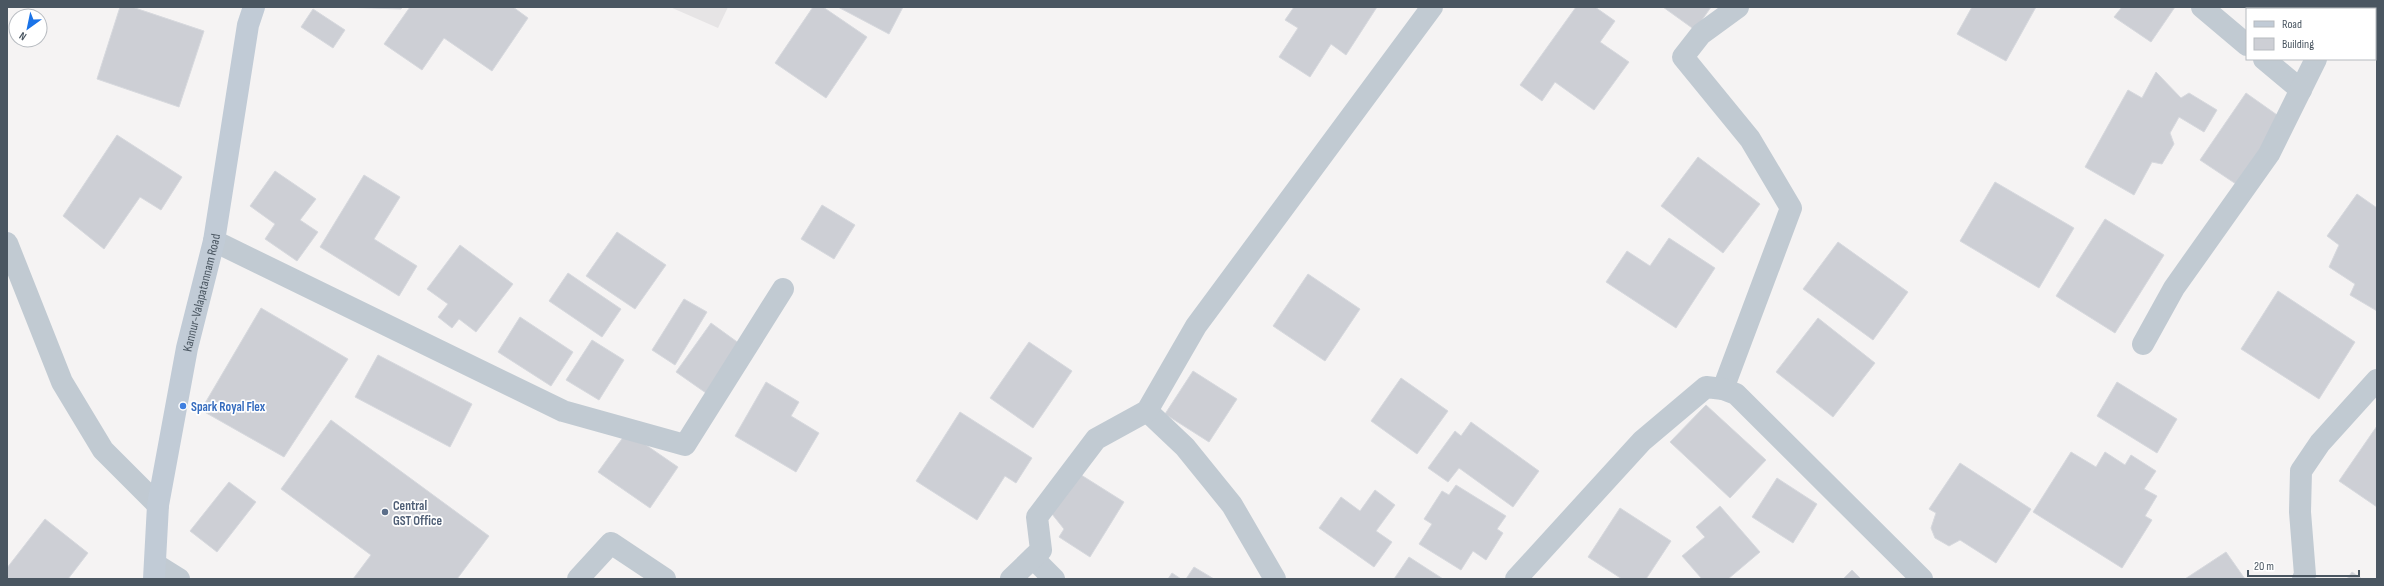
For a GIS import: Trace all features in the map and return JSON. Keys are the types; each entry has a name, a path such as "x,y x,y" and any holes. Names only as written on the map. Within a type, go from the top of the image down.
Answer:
{"main road":[{"name":"Kannur-Valapatannam Road","path":"154,571 158,505 187,348 214,241 248,25 254,7"}],"street":[{"path":"1011,579 1041,550 1037,517 1096,439 1147,410 1196,326 1432,7"},
{"path":"1722,388 1791,208 1750,139 1683,57 1701,34 1738,7"},
{"path":"2202,7 2246,44"},
{"path":"2265,60 2301,90"},
{"path":"2143,344 2174,288 2269,154 2316,60"},
{"path":"214,241 563,411 685,446 783,289"},
{"path":"7,243 62,382 103,450 158,505"},
{"path":"2303,579 2305,575 2300,512 2301,471 2320,443 2377,380"},
{"path":"1516,579 1642,441 1706,387 1722,388 1736,394 1922,579"},
{"path":"1147,410 1185,447 1232,505 1275,579"},
{"path":"578,579 611,543 665,579"},
{"path":"1033,558 1054,579"},
{"path":"154,571 179,579"}],"shaded area":[{"path":"670,7 728,7 718,28"}],"building":[{"path":"120,7 132,7 204,31 179,107 97,79"},
{"path":"342,7 403,7 401,9"},
{"path":"410,7 513,7 528,18 492,71 444,38 422,70 384,44"},
{"path":"813,7 823,7 867,37 826,98 775,63"},
{"path":"838,7 903,7 889,34"},
{"path":"1294,7 1377,7 1346,55 1331,44 1310,77 1279,57 1298,28 1285,20"},
{"path":"1576,7 1595,7 1615,21 1600,42 1629,62 1594,110 1555,82 1542,101 1520,85"},
{"path":"1663,7 1711,7 1695,30"},
{"path":"1972,7 2036,7 2006,61 1957,34"},
{"path":"2122,7 2175,7 2151,42 2114,17"},
{"path":"313,9 345,30 333,48 301,27"},
{"path":"2156,72 2181,98 2189,93 2217,110 2204,132 2179,117 2170,133 2174,144 2162,164 2152,162 2134,195 2085,167 2128,90 2142,98"},
{"path":"2246,93 2287,122 2242,188 2200,160"},
{"path":"117,135 182,177 161,210 140,197 104,249 63,216"},
{"path":"1698,157 1760,204 1723,253 1661,206"},
{"path":"275,171 316,199 300,220 318,232 297,261 265,239 275,224 250,206"},
{"path":"364,175 400,197 374,239 417,266 399,296 320,247"},
{"path":"1995,182 2074,228 2039,288 1960,241"},
{"path":"2357,194 2377,208 2377,311 2350,295 2355,284 2329,267 2339,245 2327,236"},
{"path":"822,205 855,225 834,259 801,239"},
{"path":"2105,219 2164,255 2115,333 2056,296"},
{"path":"617,232 666,265 635,309 586,276"},
{"path":"1669,238 1715,268 1676,328 1606,282 1627,251 1650,266"},
{"path":"1838,242 1908,292 1873,340 1803,289"},
{"path":"460,245 513,284 476,332 459,319 452,328 438,317 448,304 427,289"},
{"path":"568,273 621,309 602,337 549,301"},
{"path":"1308,274 1360,309 1325,361 1273,326"},
{"path":"2278,291 2355,342 2319,399 2241,349"},
{"path":"684,299 707,312 675,365 652,350"},
{"path":"261,308 348,359 284,457 201,410"},
{"path":"520,317 573,352 551,386 498,352"},
{"path":"1818,318 1875,363 1833,417 1776,372"},
{"path":"711,323 740,344 706,393 676,372"},
{"path":"592,340 624,360 599,400 566,380"},
{"path":"1029,342 1072,371 1033,428 990,398"},
{"path":"378,355 472,404 450,447 355,397"},
{"path":"1193,371 1237,399 1209,442 1165,414"},
{"path":"1401,378 1448,411 1417,454 1371,421"},
{"path":"766,382 799,402 791,416 819,433 796,472 735,436"},
{"path":"2117,382 2177,419 2157,453 2097,416"},
{"path":"1706,405 1766,460 1730,498 1670,442"},
{"path":"960,412 1032,458 1016,483 1005,476 977,520 916,481"},
{"name":"Central GST Office","path":"331,420 489,536 457,579 353,579 371,555 281,489"},
{"path":"1471,422 1539,471 1513,507 1459,468 1448,482 1428,468 1455,431 1461,436"},
{"path":"2377,426 2377,507 2339,481"},
{"path":"627,432 678,467 650,508 598,472"},
{"path":"2071,452 2096,467 2105,452 2125,465 2131,455 2156,471 2144,489 2157,496 2145,516 2152,520 2122,568 2033,512"},
{"path":"1960,463 2031,509 1996,563 1960,540 1949,546 1935,538 1931,528 1936,513 1929,509"},
{"path":"1078,473 1124,502 1090,557 1059,537 1064,529 1052,514"},
{"path":"1777,478 1817,504 1793,543 1752,517"},
{"path":"229,482 256,502 217,552 190,531"},
{"path":"1456,485 1506,516 1497,529 1503,533 1486,560 1473,551 1461,570 1419,544 1432,524 1424,519 1442,491 1449,495"},
{"path":"1375,490 1395,505 1376,531 1392,542 1374,567 1319,528 1341,497 1360,511"},
{"path":"1720,506 1760,552 1728,579 1702,579 1682,556 1705,537 1696,527"},
{"path":"1620,508 1671,541 1646,579 1622,579 1588,557"},
{"path":"45,519 88,553 68,579 7,579 7,568"},
{"path":"2226,552 2245,579 2185,579"},
{"path":"1409,557 1443,579 1394,579"},
{"path":"1194,567 1214,579 1186,579"},
{"path":"1852,570 1861,579 1843,579"},
{"path":"2352,572 2362,579 2347,579"},
{"path":"1172,573 1181,579 1168,579"}],"place":[{"name":"Spark Royal Flex","path":"183,406"},
{"name":"Central GST Office","path":"385,512"}]}
